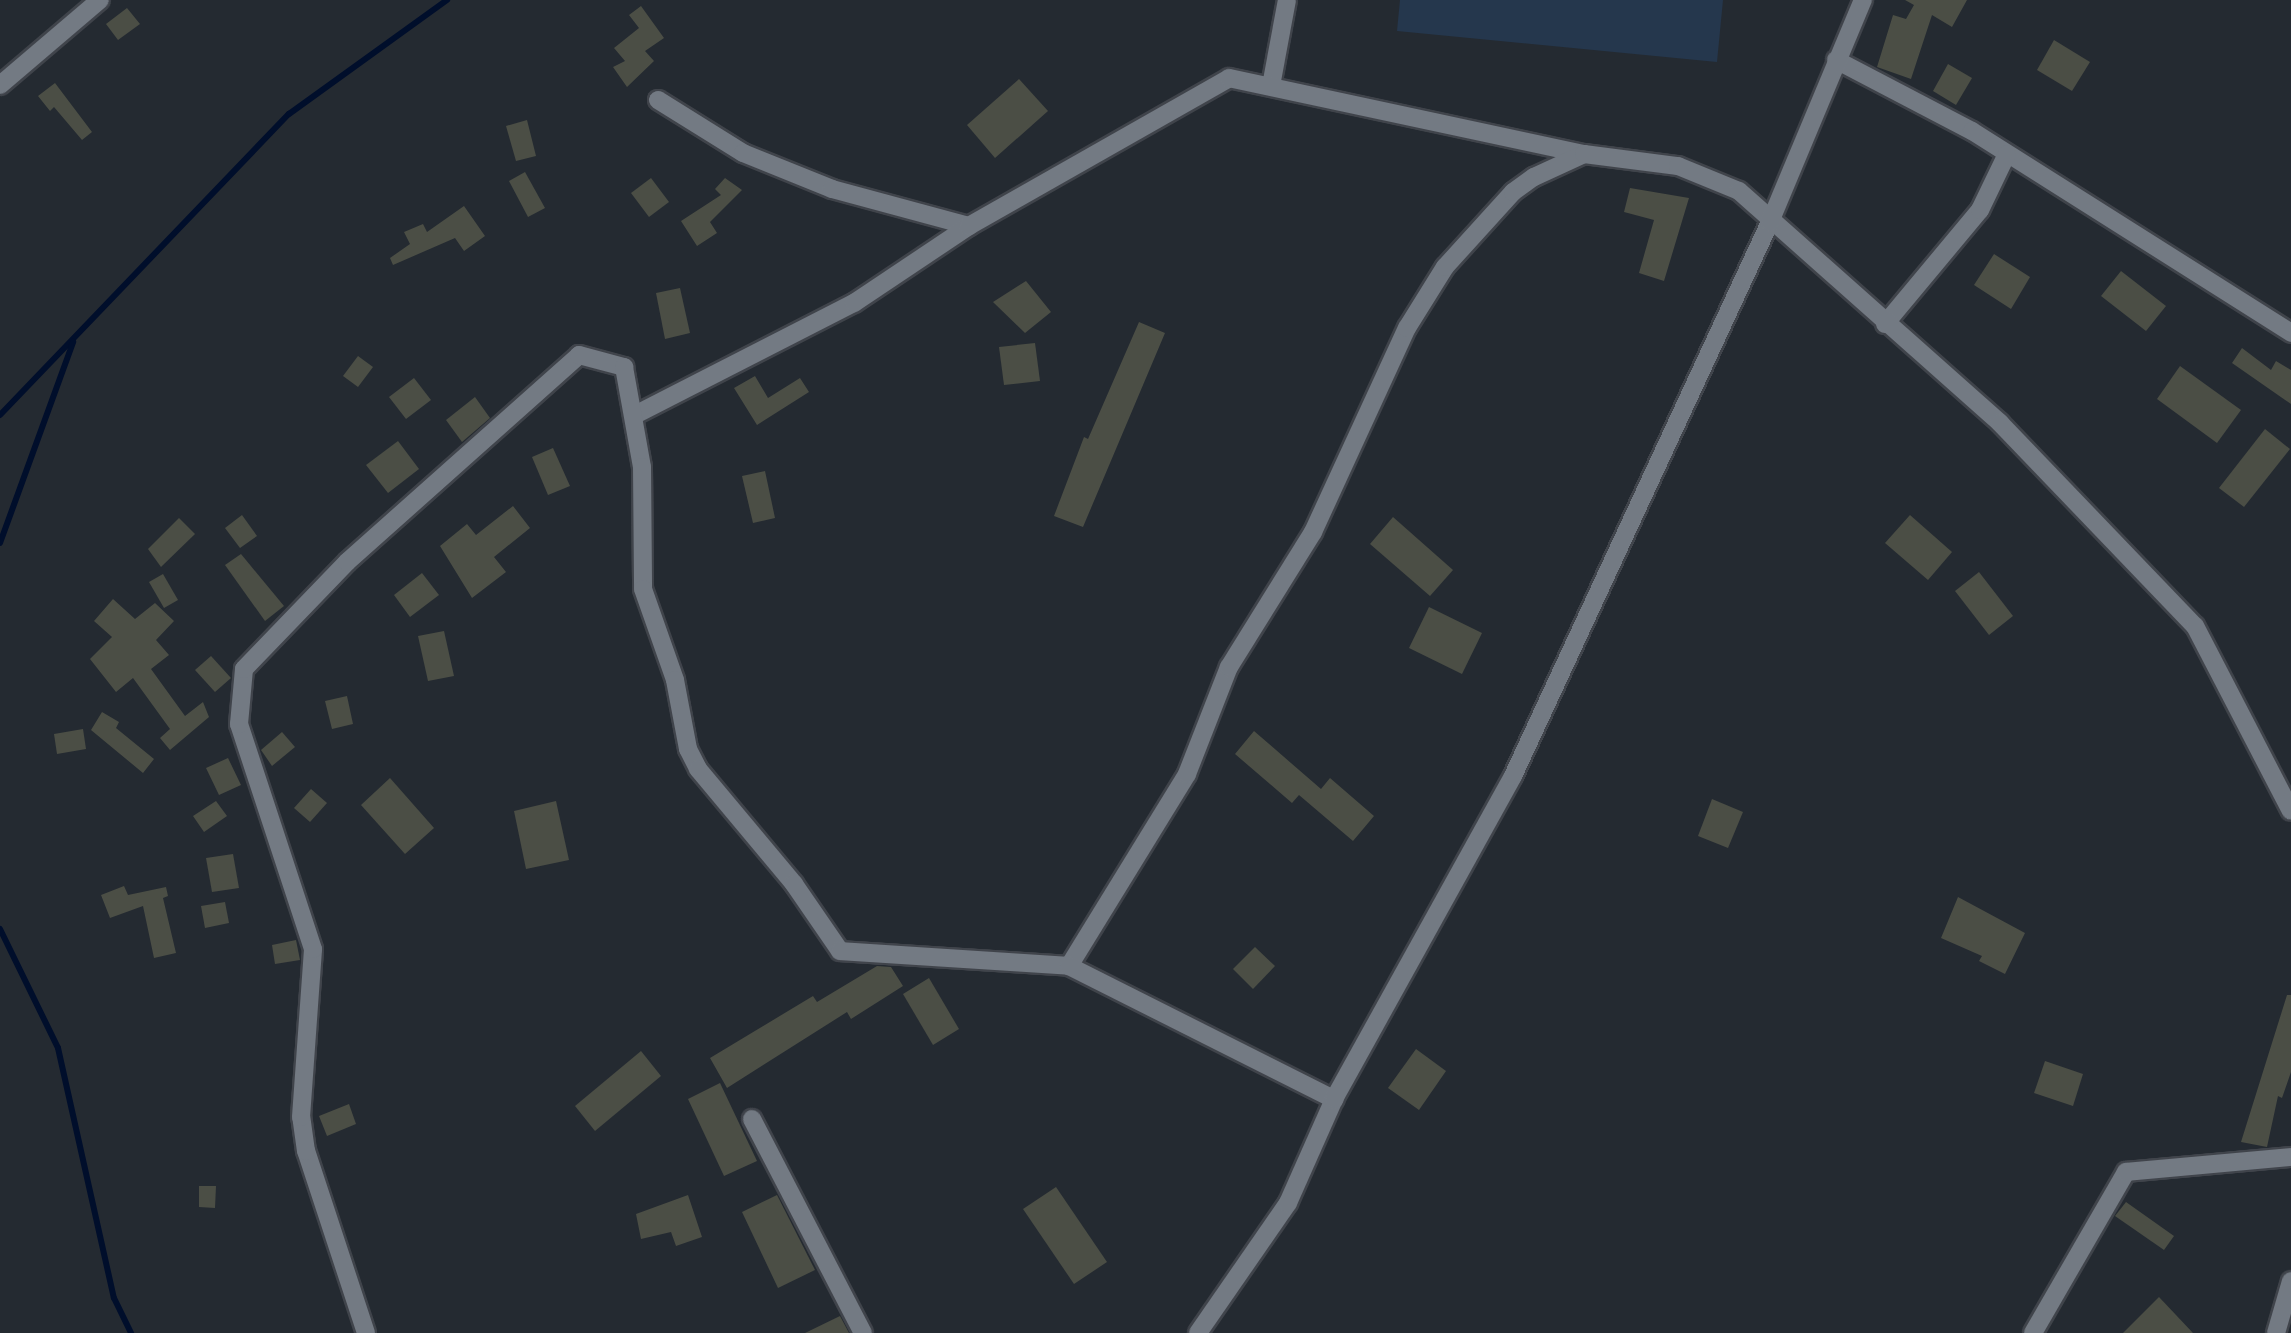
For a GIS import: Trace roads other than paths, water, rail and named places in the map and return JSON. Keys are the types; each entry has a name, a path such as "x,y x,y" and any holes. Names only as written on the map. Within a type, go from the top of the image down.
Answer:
{"street":[{"path":"0,86 100,0"},
{"path":"1271,86 1288,0"},
{"path":"1198,1333 1288,1203 1334,1099 1512,776 1770,222 1863,0"},
{"path":"1836,60 2008,154 2291,334"},
{"path":"635,415 854,302 969,226 1229,78 1584,154 1678,166 1710,176 1739,192 2000,423 2195,626 2291,811"},
{"path":"658,100 743,154 832,190 969,226"},
{"path":"1069,966 1187,774 1228,667 1313,532 1407,328 1445,268 1514,192 1534,177 1584,154"},
{"path":"1885,324 1980,210 2008,154"},
{"path":"366,1333 306,1151 301,1117 312,949 239,724 244,669 348,562 579,355 624,366 642,466 643,589 674,680 688,748 707,782 794,884 840,952 1069,966 1334,1099"},
{"path":"752,1118 863,1333"},
{"path":"2033,1333 2126,1172 2291,1156"},
{"path":"2276,1333 2291,1282"}],"waterway":[{"path":"0,415 289,114 447,0"},
{"path":"0,543 73,342"},
{"path":"0,929 58,1048 114,1298 131,1333"}]}
